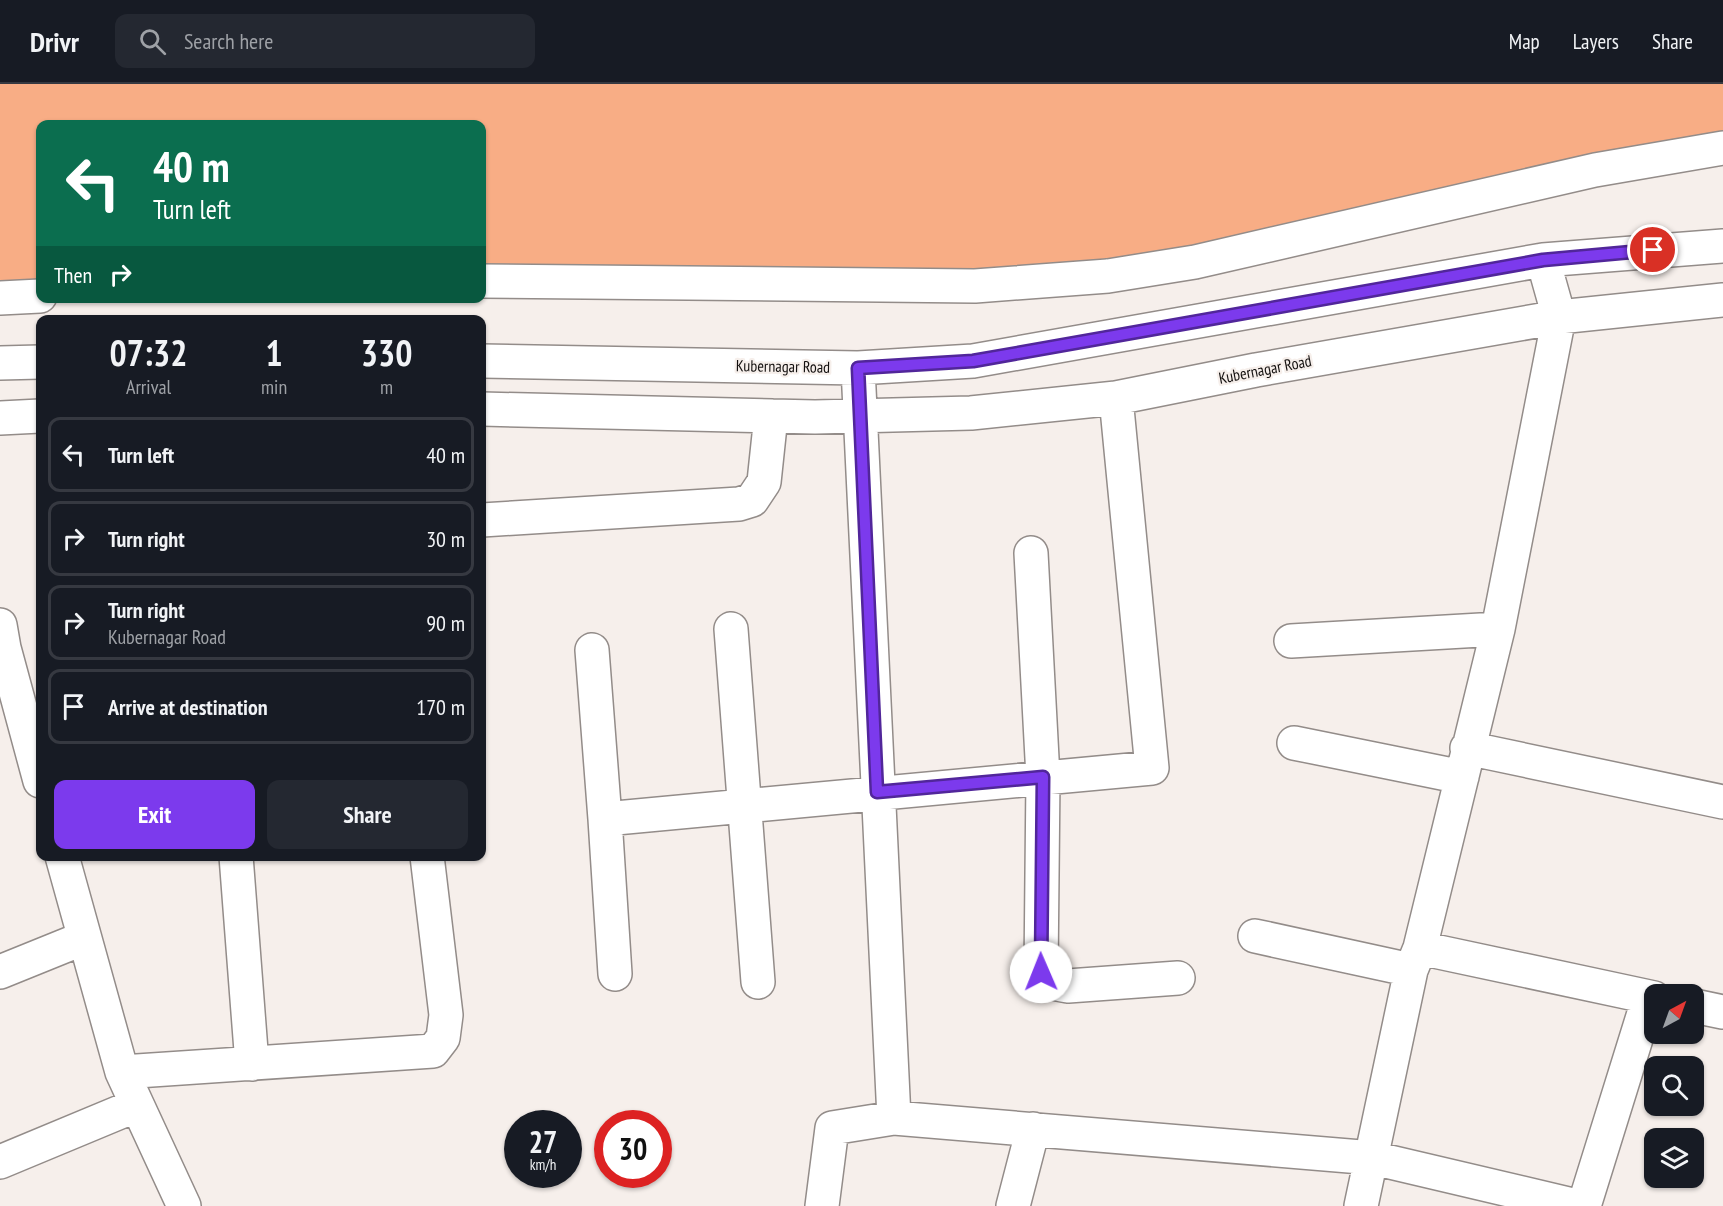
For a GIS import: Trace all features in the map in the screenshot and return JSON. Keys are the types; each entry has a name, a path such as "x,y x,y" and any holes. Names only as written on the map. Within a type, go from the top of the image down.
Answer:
{"street":[{"path":"486,281 975,286 1108,276 1195,262 1595,170 1723,148"},
{"name":"Kubernagar Road","path":"486,361 858,368 973,361 1543,260 1723,246"},
{"path":"1361,1206 1416,959 1498,629 1559,317 1543,260"},
{"path":"0,298 36,296"},
{"name":"Kubernagar Road","path":"486,409 862,417 970,413 1116,398 1256,370 1559,317 1723,300"},
{"path":"0,363 36,362"},
{"path":"858,368 894,1118"},
{"path":"605,819 1152,768 1116,398"},
{"path":"0,418 36,416"},
{"path":"486,520 739,504 752,500 764,482 771,416"},
{"path":"1031,553 1043,777 1041,972 1054,984 1068,986 1178,978"},
{"path":"0,625 4,648 36,766"},
{"path":"731,629 758,982"},
{"path":"1291,641 1498,629"},
{"path":"592,650 615,974"},
{"path":"1294,743 1465,763 1723,802"},
{"path":"63,861 122,1072 184,1206"},
{"path":"236,861 252,1064"},
{"path":"122,1072 433,1051 439,1045 446,1029 446,1015 428,861"},
{"path":"1254,936 1644,996"},
{"path":"0,972 84,938"},
{"path":"1704,1008 1723,1012"},
{"path":"1584,1206 1644,1022"},
{"path":"0,1162 137,1105"},
{"path":"822,1206 832,1128 894,1118 1372,1158 1577,1206"},
{"path":"1013,1206 1032,1129"}],"shaded area":[{"path":"0,84 1723,84 1723,134 1192,251 1049,267 963,270 486,267 486,120 36,120 36,282 0,284"}],"route":[{"path":"1041,972 1043,777 877,792 864,521 862,417 858,368 973,361 1543,260 1653,250"}]}
